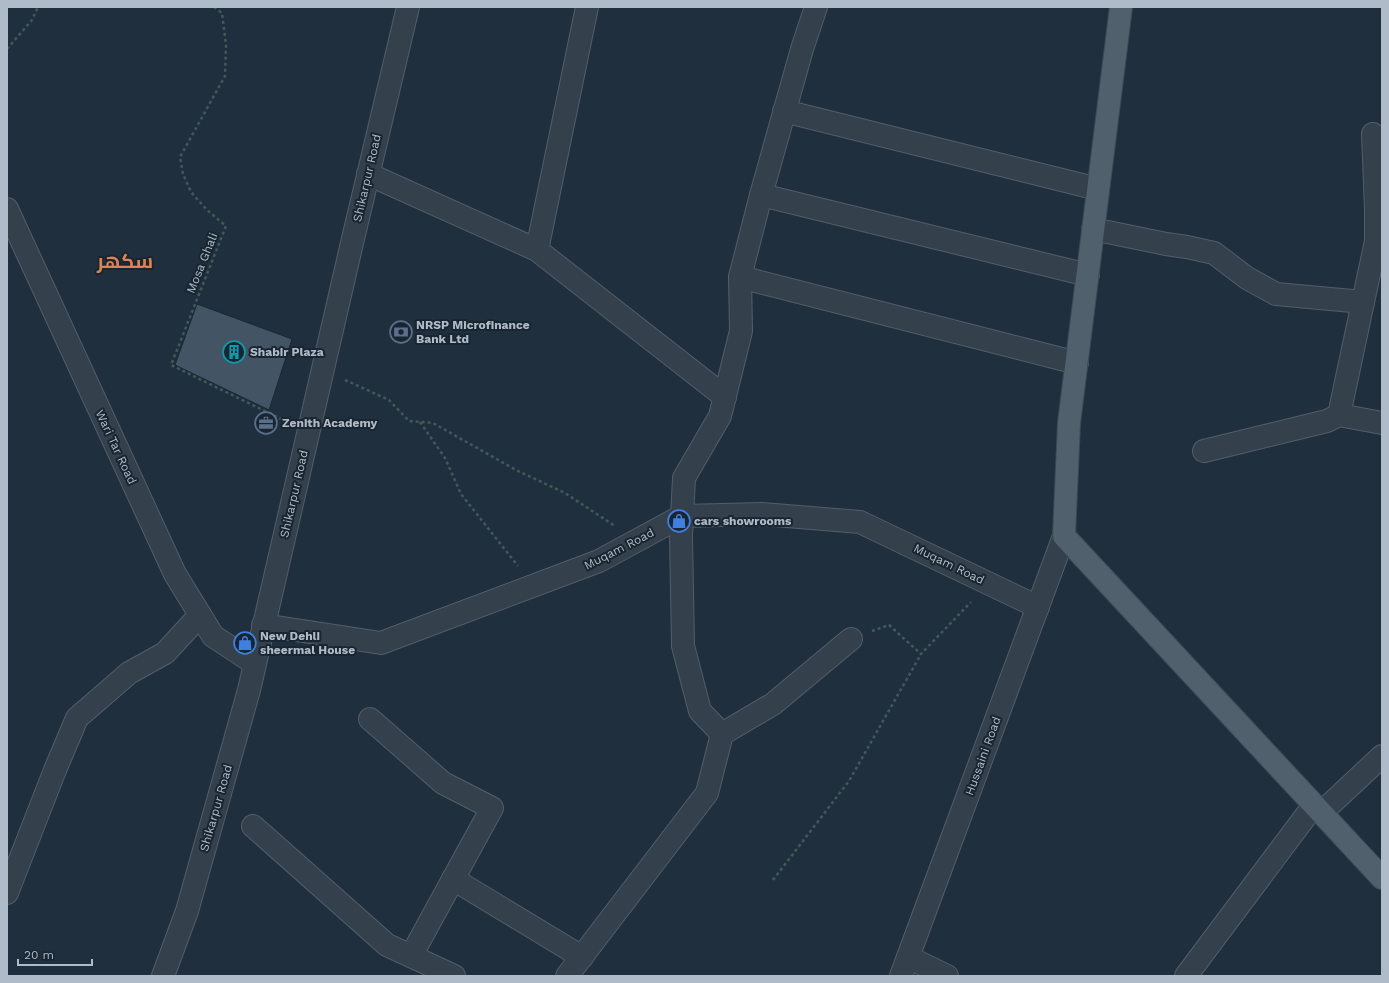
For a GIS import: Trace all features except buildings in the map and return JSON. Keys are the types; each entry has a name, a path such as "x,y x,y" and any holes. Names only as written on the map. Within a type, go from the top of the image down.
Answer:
{"main road":[{"path":"1121,7 1069,423 1064,536 1382,878"}],"street":[{"name":"Shikarpur Road","path":"163,976 187,912 249,690 322,370 408,7"},
{"path":"537,250 587,7"},
{"path":"722,734 700,711 683,646 682,516 684,478 720,416 741,331 740,277 784,111 816,7"},
{"path":"784,111 1098,189"},
{"path":"1339,414 1376,241 1378,165 1373,134"},
{"path":"368,174 537,250 725,397"},
{"path":"761,195 1088,275"},
{"name":"Wari Tar Road","path":"7,209 175,574 213,636 254,663"},
{"path":"1093,229 1214,253 1247,278 1276,294 1363,302"},
{"path":"740,277 1077,363"},
{"path":"1204,451 1327,421 1339,414 1382,423"},
{"name":"Muqam Road","path":"264,625 381,644 599,562 682,516 762,514 860,522 1038,607"},
{"name":"Hussaini Road","path":"905,966 1064,536"},
{"path":"7,893 52,777 77,718 129,674 165,653 200,615"},
{"path":"568,976 707,793 722,734 774,704 851,639"},
{"path":"370,718 443,783 492,808 411,956"},
{"path":"1186,976 1318,809 1382,756"},
{"path":"253,826 388,945 454,976"},
{"path":"453,879 582,957"},
{"path":"905,966 947,976"}],"path":[{"path":"7,50 32,20 38,7"},
{"name":"Mosa Ghali","path":"214,7 222,13 226,45 225,76 180,157 183,174 191,192 207,210 226,226 171,365 281,419"},
{"path":"322,370 389,400 408,421 433,423 516,470 565,494 637,541"},
{"path":"420,422 445,458 461,494 519,567 531,587"},
{"path":"773,880 850,781 921,654 989,583"},
{"path":"851,639 888,625 921,654"}],"place":[{"name":"NRSP Microfinance Bank Ltd","path":"401,332"},
{"name":"Shabir Plaza","path":"234,352"},
{"name":"Zenith Academy","path":"266,423"},
{"name":"cars showrooms","path":"679,521"},
{"name":"New Dehli sheermal House","path":"245,643"}],"district":[{"name":"سکھر","path":"125,261"}]}
